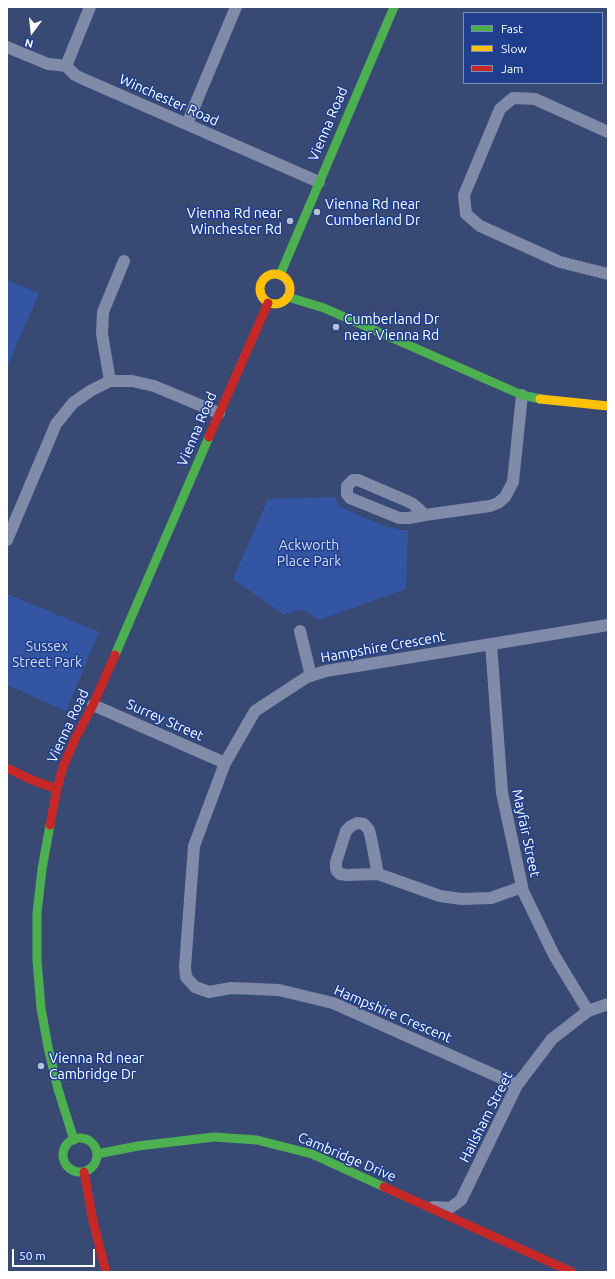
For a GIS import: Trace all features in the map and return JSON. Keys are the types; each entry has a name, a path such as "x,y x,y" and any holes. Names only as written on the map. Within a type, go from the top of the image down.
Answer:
{"main road":[{"name":"Vienna Road","path":"280,275 394,7"},
{"path":"270,275 280,275 288,282 290,292 288,297 282,303 273,305 268,303 261,296 260,291 262,281 270,275"},
{"path":"288,297 324,308 522,394 539,399 608,406"},
{"name":"Vienna Road","path":"74,1140 58,1089 48,1047 41,1008 37,961 37,913 42,869 57,789 63,767 76,736 93,705 125,633 219,413 268,303"},
{"path":"7,768 32,780 57,789"},
{"name":"Cambridge Drive","path":"97,1154 138,1146 214,1137 257,1140 288,1146 312,1154 572,1272"},
{"path":"84,1139 89,1141 93,1144 97,1154 97,1159 92,1167 84,1172 73,1170 65,1163 64,1152 69,1143 74,1140 84,1139"},
{"path":"84,1172 93,1221 106,1272"}],"street":[{"path":"7,47 48,64 66,66 90,7"},
{"path":"187,124 236,7"},
{"name":"Winchester Road","path":"66,66 75,75 81,78 319,182"},
{"path":"608,132 535,99 513,98 500,108 464,195 466,214 480,226 560,262 608,274"},
{"path":"110,381 102,334 103,312 124,261"},
{"path":"7,540 56,424 73,403 90,390 110,381 132,381 154,386 219,413"},
{"path":"425,515 413,504 358,480 353,480 347,486 347,494 350,498 399,518 409,518 490,506 498,503 505,498 513,482 522,394"},
{"name":"Hampshire Crescent","path":"517,1085 334,1003 279,990 231,988 209,992 195,987 186,977 185,967 194,846 225,763 255,711 307,677 326,670 608,625"},
{"path":"300,631 311,676"},
{"name":"Mayfair Street","path":"491,644 502,793 522,887 554,955 588,1011"},
{"name":"Surrey Street","path":"93,705 225,763"},
{"path":"378,874 369,830 364,824 357,823 346,831 336,862 336,868 340,874 347,876 378,874 440,896 462,899 491,898 522,887"},
{"name":"Hailsham Street","path":"430,1208 450,1208 461,1200 517,1085 552,1039 588,1011 608,1004"}],"green space":[{"path":"7,280 39,293 7,367"},
{"name":"Ackworth Place Park","path":"335,497 339,506 379,524 399,530 408,530 406,589 319,620 302,609 284,615 233,579 268,499"},
{"name":"Sussex Street Park","path":"7,594 99,632 66,711 7,685"}],"traffic: fast":[{"path":"280,275 394,7"},
{"path":"288,297 324,308 522,395 540,399"},
{"path":"115,655 209,437"},
{"path":"50,825 42,869 37,913 37,961 41,1008 48,1047 58,1089 74,1140"},
{"path":"97,1154 138,1146 214,1137 257,1140 312,1154 384,1187"},
{"path":"80,1138 92,1143 97,1155 92,1167 80,1172 68,1167 63,1155 68,1143 80,1138"}],"traffic: slow":[{"path":"275,274 286,278 290,289 286,300 275,304 264,300 260,289 264,278 275,274"},
{"path":"540,399 608,406"}],"traffic: jam":[{"path":"209,437 268,303"},
{"path":"50,825 63,767 115,655"},
{"path":"7,768 32,780 57,789"},
{"path":"84,1172 93,1221 106,1272"},
{"path":"384,1187 572,1272"}],"place":[{"name":"Vienna Rd near Cumberland Dr","path":"317,212"},
{"name":"Vienna Rd near Winchester Rd","path":"290,221"},
{"name":"Cumberland Dr near Vienna Rd","path":"336,327"},
{"name":"Vienna Rd near Cambridge Dr","path":"41,1066"}]}
